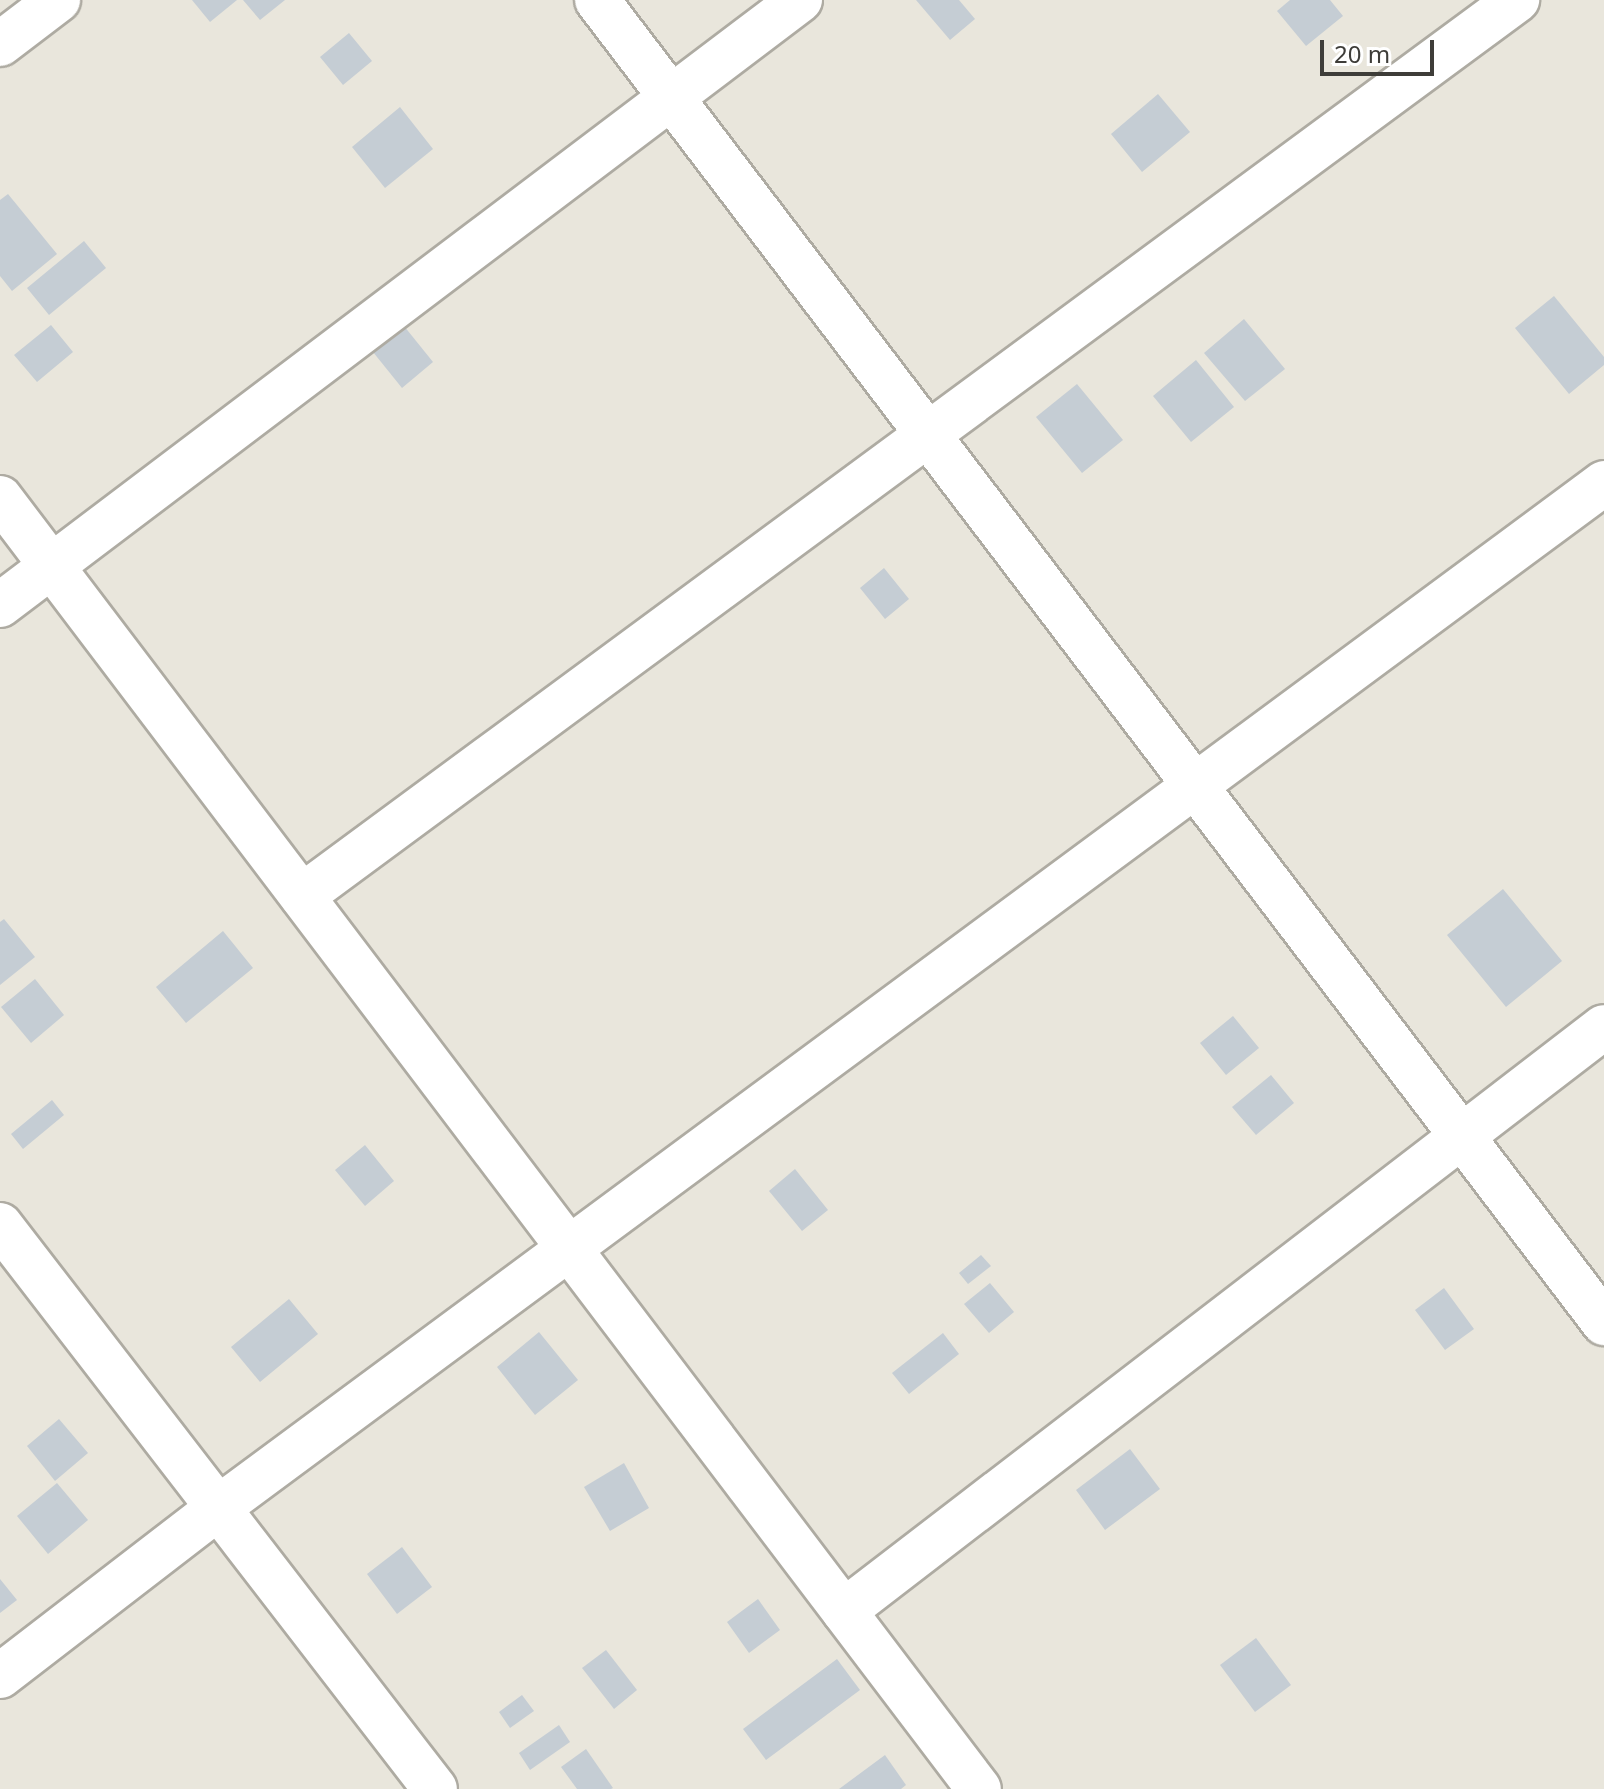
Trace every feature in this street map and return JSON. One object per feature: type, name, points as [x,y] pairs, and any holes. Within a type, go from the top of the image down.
[{"type":"street","points":[[0,44],[58,0]]},
{"type":"street","points":[[597,0],[1604,1323]]},
{"type":"street","points":[[0,605],[800,0]]},
{"type":"street","points":[[302,896],[1517,0]]},
{"type":"street","points":[[0,1676],[218,1508],[1604,483]]},
{"type":"street","points":[[0,498],[979,1789]]},
{"type":"street","points":[[844,1611],[1604,1027]]},
{"type":"street","points":[[0,1225],[435,1789]]},
{"type":"building","points":[[192,0],[237,0],[210,22]]},
{"type":"building","points":[[243,0],[285,0],[260,20]]},
{"type":"building","points":[[916,0],[959,0],[975,19],[950,40]]},
{"type":"building","points":[[1290,0],[1330,0],[1343,16],[1306,46],[1277,11]]},
{"type":"building","points":[[349,33],[372,61],[343,85],[320,57]]},
{"type":"building","points":[[1158,94],[1190,132],[1142,172],[1111,134]]},
{"type":"building","points":[[400,107],[433,149],[385,188],[352,147]]},
{"type":"building","points":[[8,194],[57,254],[12,291],[0,276],[0,200]]},
{"type":"building","points":[[84,241],[106,268],[49,315],[27,288]]},
{"type":"building","points":[[1554,296],[1604,357],[1604,365],[1569,394],[1515,328]]},
{"type":"building","points":[[1244,319],[1285,369],[1245,401],[1204,353]]},
{"type":"building","points":[[51,325],[73,352],[37,382],[14,355]]},
{"type":"building","points":[[404,326],[433,362],[402,388],[373,352]]},
{"type":"building","points":[[1196,360],[1234,407],[1191,442],[1153,396]]},
{"type":"building","points":[[1077,384],[1123,440],[1082,473],[1036,417]]},
{"type":"building","points":[[884,568],[909,599],[885,619],[860,588]]},
{"type":"building","points":[[1503,889],[1562,961],[1506,1007],[1447,935]]},
{"type":"building","points":[[4,919],[35,957],[0,985],[0,922]]},
{"type":"building","points":[[223,931],[253,968],[186,1023],[156,987]]},
{"type":"building","points":[[35,979],[64,1015],[31,1043],[1,1007]]},
{"type":"building","points":[[1233,1016],[1259,1048],[1226,1075],[1200,1043]]},
{"type":"building","points":[[1271,1075],[1294,1103],[1256,1135],[1232,1107]]},
{"type":"building","points":[[52,1100],[64,1115],[23,1149],[11,1134]]},
{"type":"building","points":[[365,1145],[394,1181],[365,1206],[335,1170]]},
{"type":"building","points":[[795,1169],[828,1210],[802,1231],[769,1191]]},
{"type":"building","points":[[981,1255],[991,1266],[968,1284],[959,1273]]},
{"type":"building","points":[[990,1283],[1014,1312],[989,1333],[964,1304]]},
{"type":"building","points":[[1444,1288],[1474,1329],[1445,1350],[1415,1310]]},
{"type":"building","points":[[289,1299],[318,1334],[260,1382],[231,1347]]},
{"type":"building","points":[[539,1332],[578,1380],[535,1415],[497,1367]]},
{"type":"building","points":[[943,1333],[959,1354],[909,1394],[892,1373]]},
{"type":"building","points":[[59,1419],[88,1453],[55,1481],[27,1446]]},
{"type":"building","points":[[1130,1449],[1160,1489],[1105,1530],[1076,1490]]},
{"type":"building","points":[[624,1463],[649,1508],[610,1531],[584,1487]]},
{"type":"building","points":[[57,1483],[88,1520],[48,1554],[17,1516]]},
{"type":"building","points":[[402,1547],[432,1587],[397,1614],[367,1574]]},
{"type":"building","points":[[0,1579],[17,1600],[0,1613]]},
{"type":"building","points":[[758,1599],[780,1630],[749,1653],[727,1622]]},
{"type":"building","points":[[1256,1638],[1291,1685],[1255,1712],[1220,1665]]},
{"type":"building","points":[[606,1650],[637,1690],[614,1709],[582,1668]]},
{"type":"building","points":[[837,1659],[860,1690],[766,1760],[743,1729]]},
{"type":"building","points":[[522,1695],[534,1711],[510,1728],[499,1712]]},
{"type":"building","points":[[559,1725],[570,1742],[530,1770],[519,1753]]},
{"type":"building","points":[[586,1749],[613,1788],[577,1789],[561,1767]]},
{"type":"building","points":[[885,1755],[906,1785],[901,1789],[839,1789]]}]
